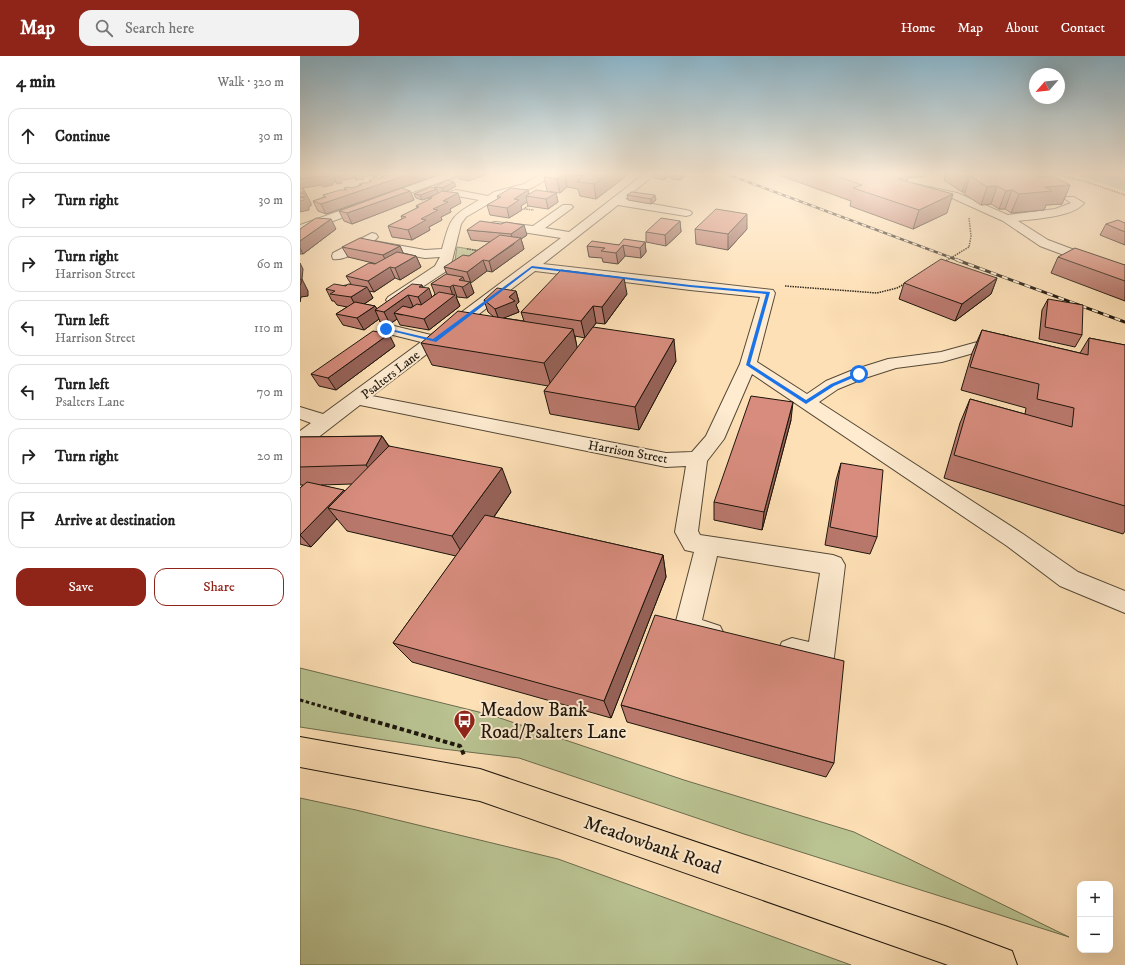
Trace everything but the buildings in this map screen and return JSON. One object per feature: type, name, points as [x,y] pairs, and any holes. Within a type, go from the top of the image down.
[{"type":"main road","name":"Meadowbank Road","points":[[300,752],[480,785],[945,945],[998,965]]},
{"type":"street","points":[[300,229],[335,216]]},
{"type":"street","points":[[383,306],[416,286],[440,268],[445,261],[447,253],[461,226],[462,216]]},
{"type":"street","points":[[535,230],[553,216]]},
{"type":"street","name":"Psalters Lane","points":[[300,441],[358,399],[596,216]]},
{"type":"street","points":[[1001,216],[1044,243],[1125,274]]},
{"type":"street","points":[[1007,219],[1024,216]]},
{"type":"street","points":[[481,226],[512,227],[571,236]]},
{"type":"street","points":[[338,256],[364,243],[376,232]]},
{"type":"street","points":[[364,243],[425,254],[447,253]]},
{"type":"street","points":[[532,267],[690,286],[768,293],[748,364],[714,439],[697,459],[686,532],[693,543],[833,565],[820,657],[773,647]]},
{"type":"street","points":[[386,329],[434,341]]},
{"type":"street","points":[[806,403],[832,385],[894,363],[942,357],[1005,340]]},
{"type":"street","points":[[748,364],[1015,540],[1069,579],[1125,602]]},
{"type":"street","name":"Harrison Street","points":[[358,399],[666,460],[697,459]]},
{"type":"street","points":[[300,413],[327,422]]},
{"type":"street","points":[[708,545],[687,629],[734,639]]},
{"type":"path","points":[[512,227],[526,216]]},
{"type":"path","points":[[942,262],[970,247]]},
{"type":"path","points":[[768,293],[780,286],[877,293],[897,288],[910,280]]},
{"type":"path","points":[[300,700],[460,746],[480,785]]},
{"type":"shaded area","points":[[457,247],[489,252],[454,267]]},
{"type":"shaded area","points":[[300,668],[491,715],[684,780],[854,832],[1069,937],[744,834],[519,758],[443,749],[300,727]]},
{"type":"shaded area","points":[[300,798],[356,810],[558,859],[851,965],[300,965]]},
{"type":"railway","points":[[841,216],[960,261]]},
{"type":"railway","points":[[957,260],[1125,322]]},
{"type":"place","name":"Meadow Bank Road/Psalters Lane","points":[[465,740]]},
{"type":"route","points":[[386,329],[434,341],[532,267],[690,286],[768,293],[748,364],[806,403],[832,385],[859,374]]}]
